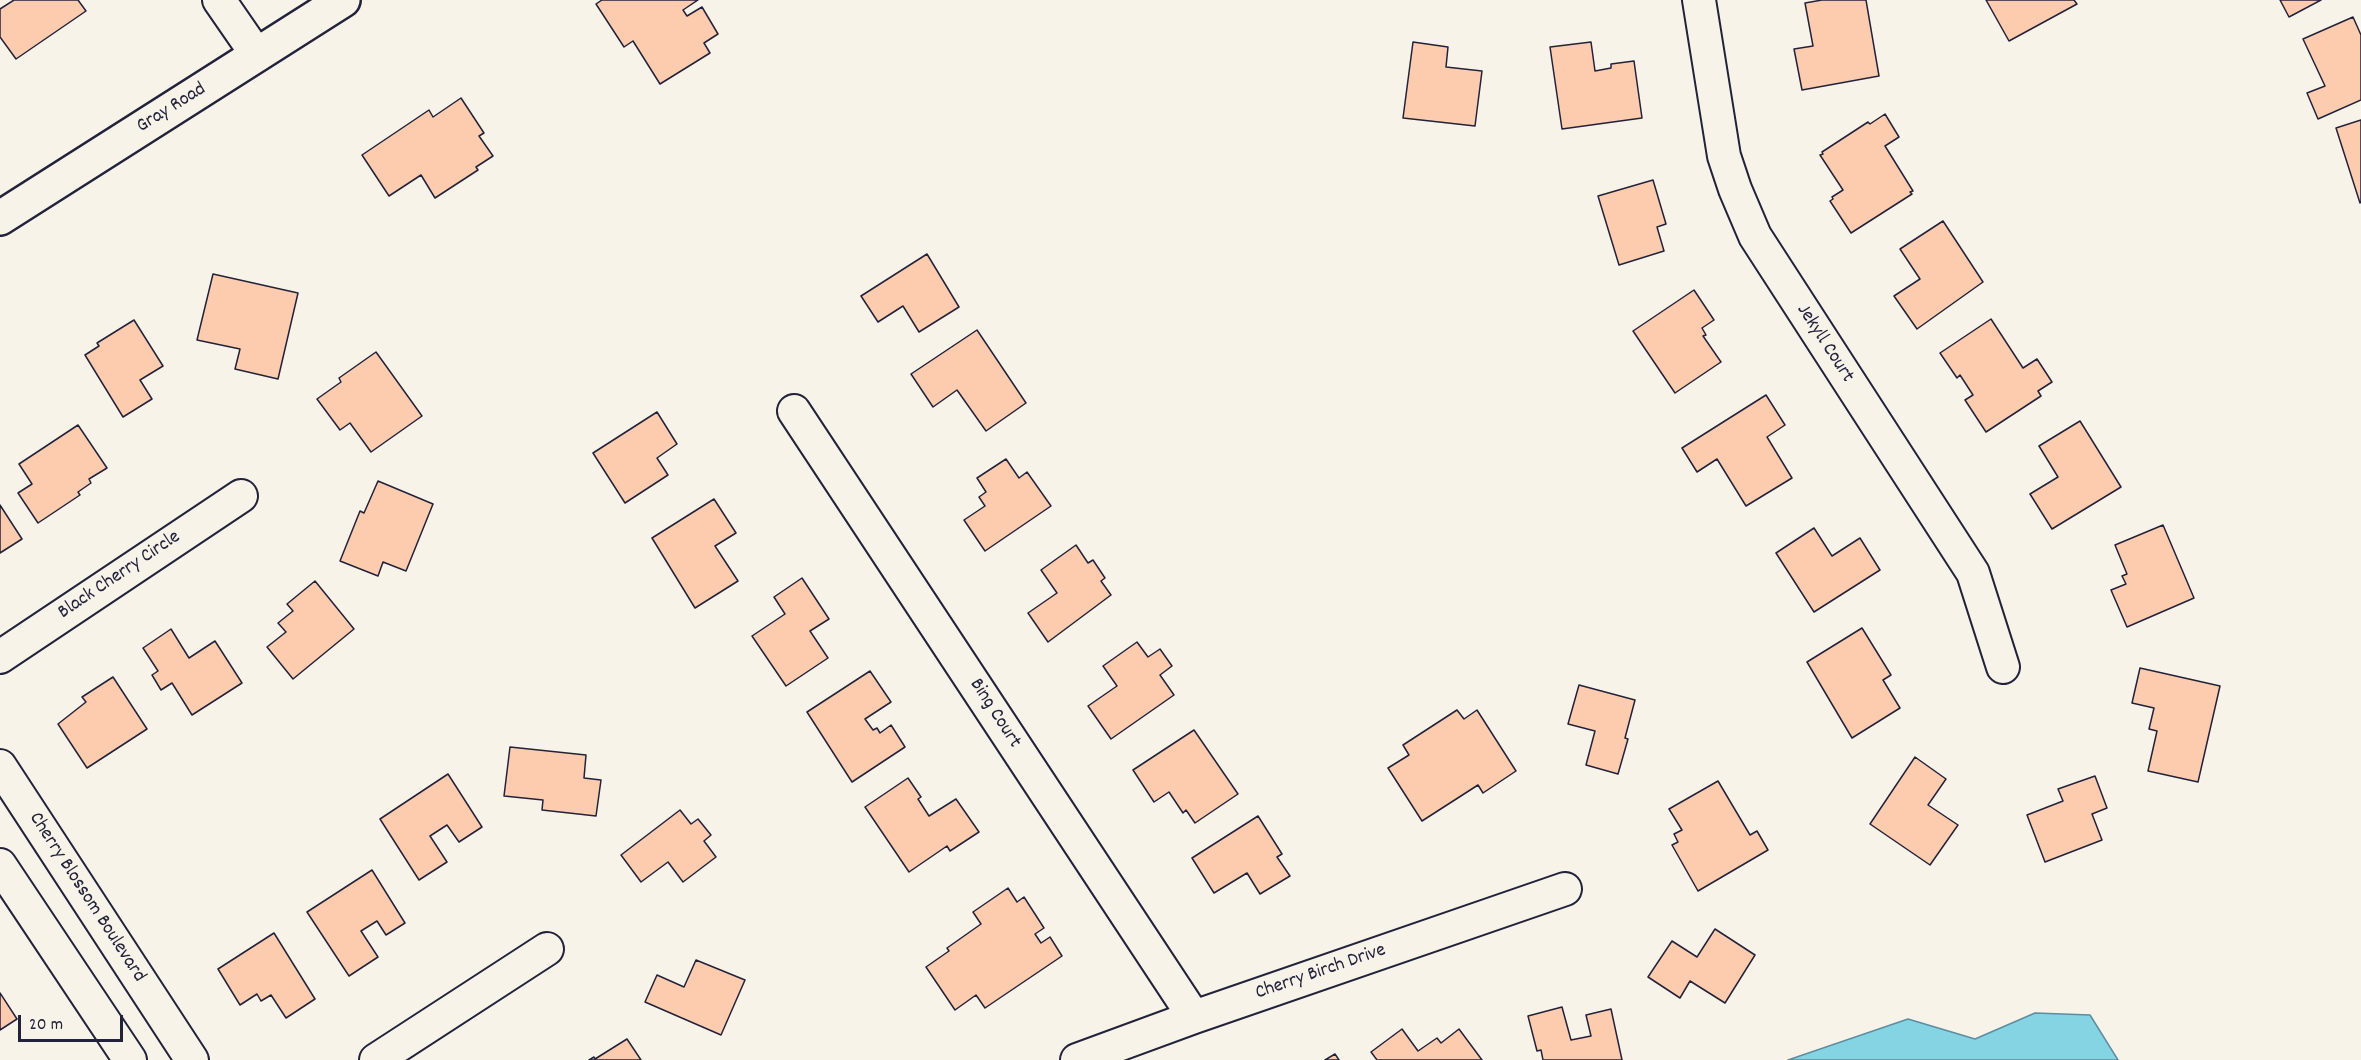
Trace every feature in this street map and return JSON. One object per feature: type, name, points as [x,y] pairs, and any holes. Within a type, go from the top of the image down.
[{"type":"street","points":[[219,0],[257,55]]},
{"type":"street","name":"Gray Road","points":[[0,218],[343,0]]},
{"type":"street","name":"Jekyll Court","points":[[1699,0],[1724,156],[1755,236],[1973,573],[2003,667]]},
{"type":"street","name":"Bing Court","points":[[794,411],[1194,1017]]},
{"type":"street","name":"Black Cherry Circle","points":[[0,657],[241,496]]},
{"type":"street","name":"Cherry Blossom Boulevard","points":[[0,766],[192,1060]]},
{"type":"street","points":[[0,865],[130,1060]]},
{"type":"street","name":"Cherry Birch Drive","points":[[1077,1060],[1194,1017],[1565,889]]},
{"type":"street","points":[[376,1060],[547,949]]},
{"type":"water","points":[[2035,1013],[2090,1015],[2118,1060],[1788,1060],[1908,1019],[1975,1039]]},
{"type":"building","points":[[14,0],[78,0],[86,11],[16,59],[0,37],[0,9]]},
{"type":"building","points":[[602,0],[698,0],[683,10],[687,16],[702,7],[718,34],[704,43],[710,53],[660,84],[633,41],[624,47],[596,4]]},
{"type":"building","points":[[1822,0],[1866,0],[1879,76],[1802,90],[1794,49],[1813,46],[1805,3]]},
{"type":"building","points":[[1986,0],[2074,0],[2077,4],[2009,41]]},
{"type":"building","points":[[2280,0],[2321,0],[2289,17]]},
{"type":"building","points":[[2353,17],[2361,35],[2361,100],[2318,119],[2307,93],[2325,86],[2303,39]]},
{"type":"building","points":[[1413,42],[1448,47],[1446,67],[1482,71],[1475,126],[1403,118]]},
{"type":"building","points":[[1591,42],[1595,71],[1611,68],[1611,64],[1634,61],[1642,118],[1562,129],[1550,47]]},
{"type":"building","points":[[461,98],[484,133],[479,136],[493,156],[476,167],[478,170],[435,198],[421,175],[389,196],[362,155],[429,110],[433,117]]},
{"type":"building","points":[[1885,114],[1899,137],[1885,146],[1913,191],[1910,192],[1912,194],[1851,233],[1830,201],[1843,190],[1820,155],[1868,122],[1870,124]]},
{"type":"building","points":[[2361,120],[2361,202],[2360,203],[2336,128]]},
{"type":"building","points":[[1653,180],[1666,224],[1657,227],[1664,251],[1619,265],[1598,196]]},
{"type":"building","points":[[1943,221],[1983,282],[1917,329],[1894,296],[1920,279],[1900,249]]},
{"type":"building","points":[[927,254],[959,307],[919,332],[903,306],[878,322],[861,296]]},
{"type":"building","points":[[213,274],[298,293],[278,379],[235,369],[240,349],[197,340]]},
{"type":"building","points":[[1694,290],[1714,320],[1702,328],[1706,335],[1703,336],[1721,362],[1675,393],[1633,331]]},
{"type":"building","points":[[1991,319],[2023,368],[2037,359],[2052,382],[2038,391],[2041,396],[1986,432],[1965,400],[1973,395],[1960,375],[1957,378],[1940,353]]},
{"type":"building","points":[[134,320],[163,366],[140,380],[152,399],[123,417],[85,355],[99,346],[97,343]]},
{"type":"building","points":[[977,330],[1026,403],[986,431],[957,390],[933,407],[911,374]]},
{"type":"building","points":[[376,352],[422,416],[371,452],[350,423],[340,430],[317,399],[341,382],[339,378]]},
{"type":"building","points":[[1766,395],[1785,425],[1767,437],[1792,478],[1746,506],[1717,459],[1697,472],[1682,448]]},
{"type":"building","points":[[657,412],[677,444],[657,458],[668,475],[625,503],[593,453]]},
{"type":"building","points":[[2080,421],[2121,487],[2052,529],[2030,494],[2058,477],[2039,446]]},
{"type":"building","points":[[78,425],[107,468],[89,479],[91,483],[78,492],[80,495],[38,523],[18,493],[32,484],[19,464]]},
{"type":"building","points":[[1006,459],[1019,478],[1027,472],[1051,506],[985,551],[964,520],[985,506],[979,497],[986,492],[977,478]]},
{"type":"building","points":[[378,481],[433,504],[406,571],[383,562],[378,576],[340,561],[360,511],[364,513]]},
{"type":"building","points":[[714,499],[736,533],[715,546],[738,581],[695,608],[652,538]]},
{"type":"building","points":[[0,505],[22,539],[0,553]]},
{"type":"building","points":[[2163,525],[2194,598],[2127,627],[2111,590],[2126,584],[2122,576],[2127,574],[2115,545]]},
{"type":"building","points":[[1814,528],[1832,556],[1860,538],[1880,570],[1814,612],[1776,553]]},
{"type":"building","points":[[1076,545],[1088,563],[1093,560],[1105,578],[1101,581],[1111,595],[1048,642],[1028,613],[1057,593],[1041,570]]},
{"type":"building","points":[[802,578],[829,619],[810,631],[828,658],[786,686],[752,636],[785,614],[774,597]]},
{"type":"building","points":[[315,581],[354,629],[293,679],[267,647],[286,632],[278,623],[293,611],[287,604]]},
{"type":"building","points":[[1862,628],[1891,675],[1883,680],[1900,708],[1852,738],[1807,662]]},
{"type":"building","points":[[171,629],[189,658],[215,641],[242,683],[192,715],[172,683],[161,690],[152,675],[158,671],[143,648]]},
{"type":"building","points":[[1137,642],[1148,657],[1160,649],[1172,666],[1160,675],[1174,695],[1111,739],[1088,706],[1117,686],[1103,666]]},
{"type":"building","points":[[2140,668],[2220,686],[2198,782],[2148,771],[2157,731],[2149,729],[2154,708],[2132,703]]},
{"type":"building","points":[[870,671],[891,702],[865,719],[873,730],[877,728],[880,733],[891,725],[905,747],[852,782],[807,712]]},
{"type":"building","points":[[113,677],[147,729],[87,768],[58,724],[86,702],[82,697]]},
{"type":"building","points":[[1579,685],[1635,700],[1625,738],[1628,739],[1618,774],[1586,765],[1595,731],[1568,724]]},
{"type":"building","points":[[1457,710],[1464,719],[1477,710],[1516,771],[1483,793],[1478,785],[1422,821],[1388,768],[1409,755],[1403,745]]},
{"type":"building","points":[[1194,730],[1238,794],[1195,823],[1186,810],[1183,813],[1169,792],[1154,802],[1133,770]]},
{"type":"building","points":[[510,747],[586,755],[584,778],[601,780],[596,816],[542,810],[543,800],[504,796]]},
{"type":"building","points":[[1915,757],[1946,779],[1928,805],[1958,825],[1930,865],[1870,824]]},
{"type":"building","points":[[448,774],[482,827],[459,842],[447,825],[430,836],[447,862],[419,880],[380,819]]},
{"type":"building","points":[[2095,776],[2107,808],[2092,814],[2102,840],[2045,862],[2027,815],[2063,801],[2058,789]]},
{"type":"building","points":[[908,778],[921,797],[918,799],[929,816],[956,799],[979,832],[950,851],[947,846],[909,872],[865,807]]},
{"type":"building","points":[[1718,781],[1750,835],[1757,831],[1768,850],[1698,891],[1672,845],[1678,842],[1674,834],[1682,830],[1669,809]]},
{"type":"building","points":[[680,810],[691,824],[698,819],[711,835],[704,841],[716,857],[683,882],[668,862],[641,882],[621,855]]},
{"type":"building","points":[[1258,816],[1282,854],[1277,857],[1290,876],[1260,894],[1247,873],[1214,893],[1192,858]]},
{"type":"building","points":[[372,870],[405,923],[386,935],[377,921],[361,931],[378,957],[349,976],[307,912]]},
{"type":"building","points":[[1008,888],[1017,902],[1024,897],[1044,928],[1035,934],[1041,943],[1050,937],[1062,956],[985,1008],[976,995],[955,1010],[926,967],[949,951],[947,948],[981,924],[973,912]]},
{"type":"building","points":[[1715,929],[1755,955],[1725,1003],[1690,981],[1680,998],[1648,977],[1672,941],[1697,957]]},
{"type":"building","points":[[274,933],[315,999],[286,1018],[271,995],[261,1001],[257,994],[240,1005],[218,969]]},
{"type":"building","points":[[696,960],[745,980],[721,1035],[645,1002],[657,975],[684,987]]},
{"type":"building","points":[[0,993],[17,1019],[0,1030]]},
{"type":"building","points":[[1562,1007],[1571,1040],[1591,1036],[1586,1015],[1611,1009],[1622,1060],[1543,1060],[1541,1050],[1537,1051],[1528,1016]]},
{"type":"building","points":[[1402,1029],[1418,1051],[1437,1038],[1441,1043],[1459,1029],[1482,1060],[1377,1060],[1371,1052]]},
{"type":"building","points":[[627,1039],[641,1060],[589,1060],[594,1057],[595,1059]]},
{"type":"building","points":[[1335,1054],[1339,1060],[1325,1060]]}]
